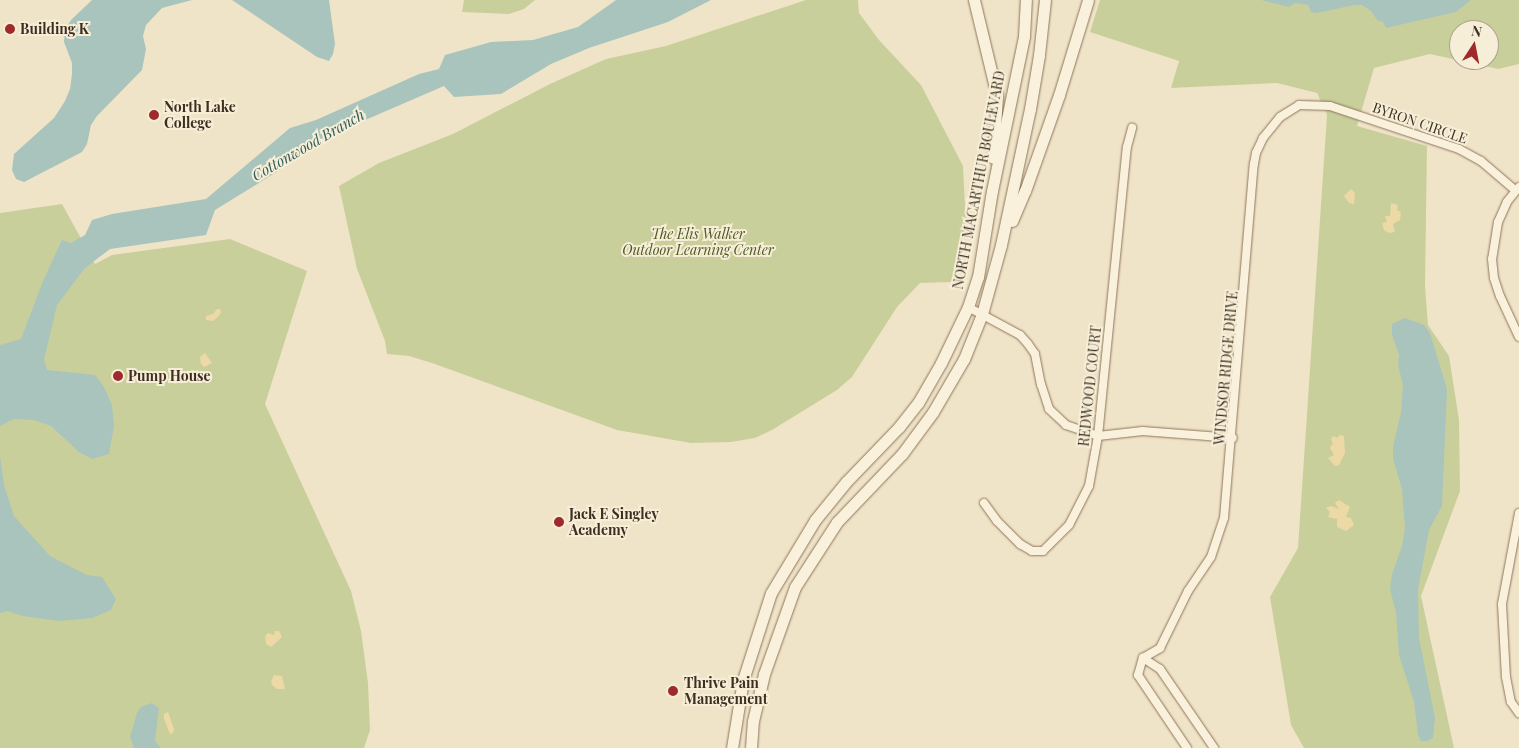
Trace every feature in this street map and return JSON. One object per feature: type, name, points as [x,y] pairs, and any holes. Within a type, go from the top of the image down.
[{"type":"main road","points":[[974,0],[997,96],[992,191]]},
{"type":"main road","name":"NORTH MACARTHUR BOULEVARD","points":[[732,748],[745,673],[771,593],[815,520],[846,482],[900,427],[918,402],[941,363],[968,306],[978,277],[992,191],[1024,36],[1026,0]]},
{"type":"main road","points":[[751,748],[754,721],[763,678],[791,596],[815,553],[837,522],[902,454],[920,432],[964,359],[982,314],[1001,245],[1030,109],[1040,55],[1045,0]]},
{"type":"main road","points":[[1001,245],[1026,191],[1073,54],[1088,0]]},
{"type":"main road","points":[[745,673],[763,678]]},
{"type":"street","name":"WINDSOR RIDGE DRIVE","points":[[1144,658],[1160,648],[1188,591],[1211,557],[1224,518],[1233,438],[1256,153],[1263,138],[1280,117],[1299,105],[1330,106]]},
{"type":"street","name":"BYRON CIRCLE","points":[[1330,106],[1459,149],[1481,161],[1517,188]]},
{"type":"street","name":"REDWOOD COURT","points":[[984,503],[997,521],[1020,544],[1032,551],[1043,551],[1069,525],[1090,486],[1098,436],[1127,146],[1132,128]]},
{"type":"street","points":[[1517,188],[1498,222],[1492,259],[1494,278],[1500,296],[1519,337]]},
{"type":"street","points":[[968,306],[1020,336],[1028,344],[1035,354],[1041,384],[1049,409],[1057,418],[1076,430],[1098,436],[1143,431],[1233,438]]},
{"type":"street","points":[[1519,513],[1502,604],[1506,677],[1512,702],[1519,713]]},
{"type":"street","points":[[1187,748],[1138,676],[1144,658],[1160,669],[1214,748]]},
{"type":"green space","points":[[464,0],[535,0],[524,9],[509,14],[462,12]]},
{"type":"green space","name":"The Elis Walker Outdoor Learning Center","points":[[806,0],[858,0],[859,13],[879,40],[921,85],[963,166],[966,225],[957,270],[951,282],[920,283],[897,307],[852,377],[837,390],[772,430],[755,438],[731,442],[691,443],[617,430],[432,363],[409,356],[387,354],[385,341],[357,269],[339,186],[379,163],[453,134],[550,84],[606,59],[666,46]]},
{"type":"green space","points":[[1100,0],[1519,0],[1519,64],[1499,69],[1499,20],[1449,20],[1449,58],[1430,54],[1374,68],[1357,126],[1427,146],[1425,286],[1428,325],[1449,356],[1459,420],[1460,491],[1421,596],[1454,748],[1304,748],[1291,725],[1270,597],[1298,548],[1327,115],[1317,93],[1277,83],[1171,88],[1179,61],[1090,32]]},
{"type":"green space","points":[[62,204],[95,264],[112,255],[230,239],[307,271],[265,404],[351,591],[361,631],[368,683],[370,730],[364,748],[0,748],[0,213]]},
{"type":"sand","points":[[1351,189],[1355,193],[1354,204],[1349,203],[1344,196]]},
{"type":"sand","points":[[1391,203],[1398,205],[1397,210],[1401,212],[1400,220],[1393,224],[1395,232],[1389,233],[1384,230],[1382,223],[1387,222],[1385,216],[1390,216]]},
{"type":"sand","points":[[217,309],[220,309],[221,312],[218,317],[213,321],[206,320],[206,316],[213,314]]},
{"type":"sand","points":[[205,353],[212,363],[204,367],[201,364],[200,357]]},
{"type":"sand","points":[[1340,435],[1344,436],[1345,453],[1339,465],[1335,466],[1328,458],[1334,455],[1330,448],[1333,443],[1331,440],[1333,436],[1337,438]]},
{"type":"sand","points":[[1339,500],[1350,507],[1346,517],[1351,518],[1354,525],[1346,531],[1337,527],[1337,519],[1328,517],[1330,512],[1326,508],[1331,506],[1339,509],[1335,503]]},
{"type":"sand","points":[[275,631],[279,631],[282,637],[271,647],[266,644],[265,636],[268,633],[274,635]]},
{"type":"sand","points":[[274,675],[282,676],[285,689],[277,689],[273,686],[271,682]]},
{"type":"sand","points":[[168,712],[174,729],[173,733],[170,734],[164,719],[164,714]]},
{"type":"water","points":[[92,0],[192,0],[162,8],[146,25],[143,36],[146,49],[142,70],[97,116],[91,125],[87,144],[82,152],[24,182],[16,179],[12,170],[14,154],[54,118],[65,101],[70,89],[72,63],[64,42],[65,30],[71,20]]},
{"type":"water","points":[[232,0],[329,0],[335,44],[329,61],[317,57]]},
{"type":"water","name":"Cottonwood Branch","points":[[616,0],[711,0],[668,22],[589,48],[551,64],[501,94],[454,97],[444,86],[319,140],[275,173],[215,210],[206,235],[110,249],[85,268],[57,305],[44,360],[47,370],[95,375],[104,387],[112,405],[114,426],[109,454],[92,459],[79,452],[51,426],[34,420],[14,419],[0,426],[0,345],[21,339],[43,281],[62,240],[71,243],[85,235],[92,220],[112,214],[206,199],[290,128],[316,120],[419,74],[439,69],[445,55],[491,42],[533,40],[578,27]]},
{"type":"water","points":[[1261,0],[1471,0],[1456,12],[1386,28],[1383,22],[1377,20],[1371,11],[1362,5],[1317,13],[1311,12],[1308,5],[1295,3],[1289,7]]},
{"type":"water","points":[[1405,318],[1424,325],[1430,333],[1447,389],[1442,506],[1429,530],[1418,590],[1419,638],[1435,718],[1433,738],[1427,741],[1421,741],[1418,735],[1414,702],[1399,655],[1396,613],[1390,589],[1392,574],[1402,546],[1405,528],[1402,489],[1393,459],[1393,447],[1401,412],[1403,385],[1398,365],[1399,355],[1392,335],[1392,324]]},
{"type":"water","points":[[0,456],[4,485],[14,516],[50,556],[87,575],[102,577],[116,599],[111,610],[92,618],[59,621],[23,616],[7,611],[0,613]]},
{"type":"water","points":[[152,703],[159,708],[155,741],[161,748],[134,748],[130,737],[137,713],[141,707]]},
{"type":"place","name":"Building K","points":[[10,29]]},
{"type":"place","name":"North Lake College","points":[[154,115]]},
{"type":"place","name":"Pump House","points":[[118,376]]},
{"type":"place","name":"Jack E Singley Academy","points":[[559,522]]},
{"type":"place","name":"Thrive Pain Management","points":[[673,691]]}]
